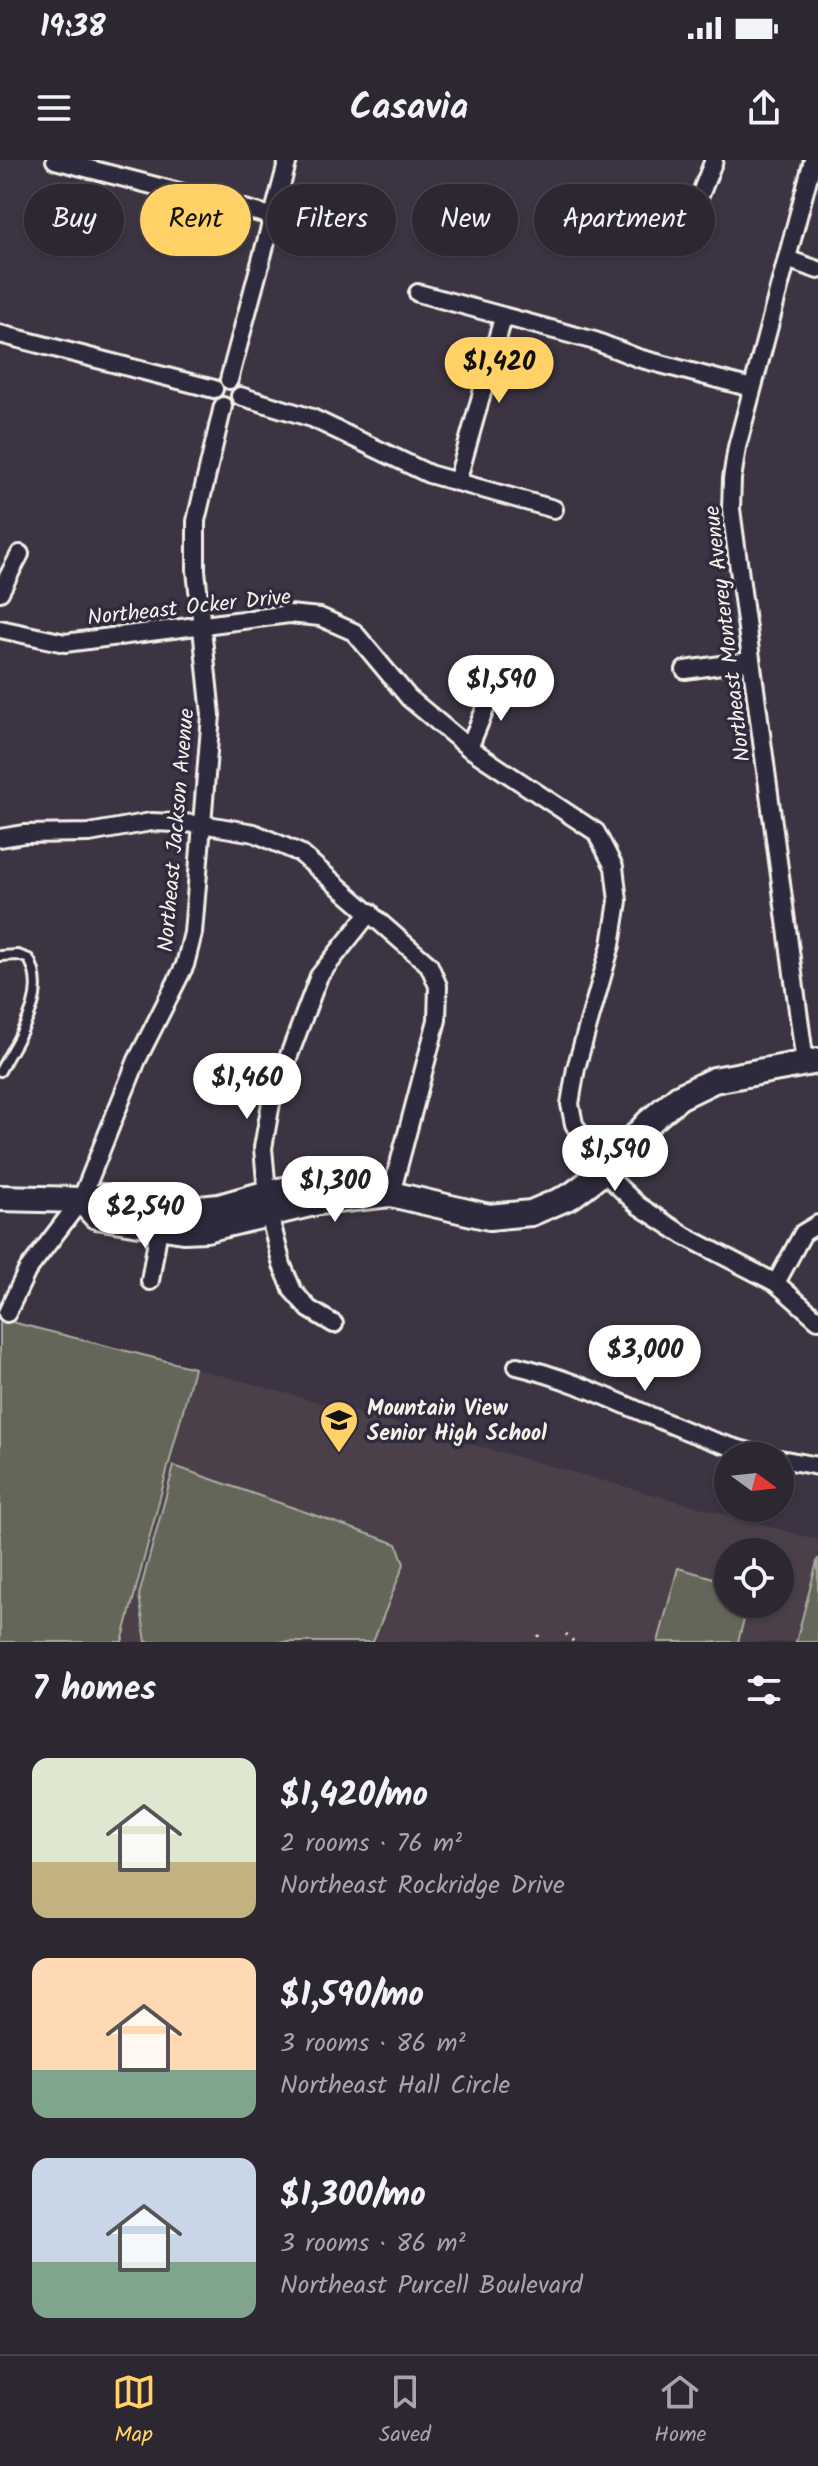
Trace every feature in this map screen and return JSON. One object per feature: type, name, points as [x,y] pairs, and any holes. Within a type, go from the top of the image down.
[{"type":"street","points":[[55,160],[110,166],[267,214]]},
{"type":"street","points":[[281,184],[288,160]]},
{"type":"street","points":[[705,184],[714,160]]},
{"type":"street","name":"Northeast Monterey Avenue","points":[[812,1062],[750,661],[731,509],[737,447],[813,160]]},
{"type":"street","points":[[229,380],[267,235]]},
{"type":"street","points":[[787,259],[818,270]]},
{"type":"street","points":[[418,293],[752,388]]},
{"type":"street","points":[[457,482],[503,318]]},
{"type":"street","points":[[0,334],[214,389]]},
{"type":"street","points":[[229,380],[237,384],[240,396],[235,403],[223,406],[216,402],[214,389],[218,383],[229,380]]},
{"type":"street","points":[[240,396],[312,418],[429,474],[554,509]]},
{"type":"street","name":"Northeast Jackson Avenue","points":[[7,1313],[27,1271],[81,1200],[137,1060],[185,965],[193,933],[211,715],[196,570],[196,521],[223,406]]},
{"type":"street","points":[[0,592],[20,554]]},
{"type":"street","name":"Northeast Ocker Drive","points":[[0,629],[65,643],[289,614],[320,617],[354,632],[409,698],[469,748],[596,832],[614,867],[618,901],[611,945],[576,1068],[570,1104],[578,1132],[603,1172],[639,1206],[685,1236],[776,1283],[818,1320]]},
{"type":"street","points":[[685,670],[750,661]]},
{"type":"street","points":[[469,748],[486,707],[491,685]]},
{"type":"street","points":[[0,838],[24,834],[89,833],[151,822],[202,824],[254,833],[300,853],[429,965],[438,986],[437,1020],[391,1194]]},
{"type":"street","points":[[334,1324],[309,1309],[293,1291],[282,1265],[269,1203],[263,1148],[271,1103],[319,976],[370,912]]},
{"type":"street","points":[[81,1200],[96,1216],[159,1228],[206,1229],[326,1182],[351,1181],[373,1183],[391,1194],[489,1217],[531,1213],[571,1196],[603,1172],[648,1123],[679,1097],[714,1080],[812,1062]]},
{"type":"street","points":[[0,1198],[81,1200],[102,1197],[162,1209],[190,1210],[269,1203]]},
{"type":"street","points":[[776,1283],[803,1233],[818,1224]]},
{"type":"street","points":[[150,1281],[159,1228]]},
{"type":"street","points":[[517,1366],[583,1386],[622,1405],[720,1442]]},
{"type":"street","points":[[794,1462],[818,1466]]},
{"type":"lane","points":[[0,956],[18,955],[29,959],[37,982],[35,1004],[0,1071]]},
{"type":"path","points":[[566,1634],[574,1642]]},
{"type":"path","points":[[538,1635],[542,1642]]},
{"type":"shaded area","name":"Mountain View Senior High School","points":[[194,1368],[714,1511],[714,1522],[753,1522],[818,1540],[818,1642],[122,1642]]},
{"type":"green space","points":[[0,1319],[194,1368],[122,1642],[0,1642]]},
{"type":"green space","points":[[174,1466],[397,1544],[404,1564],[373,1642],[146,1642],[139,1595]]},
{"type":"green space","points":[[818,1558],[818,1642],[796,1642]]},
{"type":"green space","points":[[678,1568],[714,1578],[714,1618],[744,1618],[738,1642],[658,1642]]},
{"type":"place","name":"Mountain View Senior High School","points":[[339,1454]]}]
